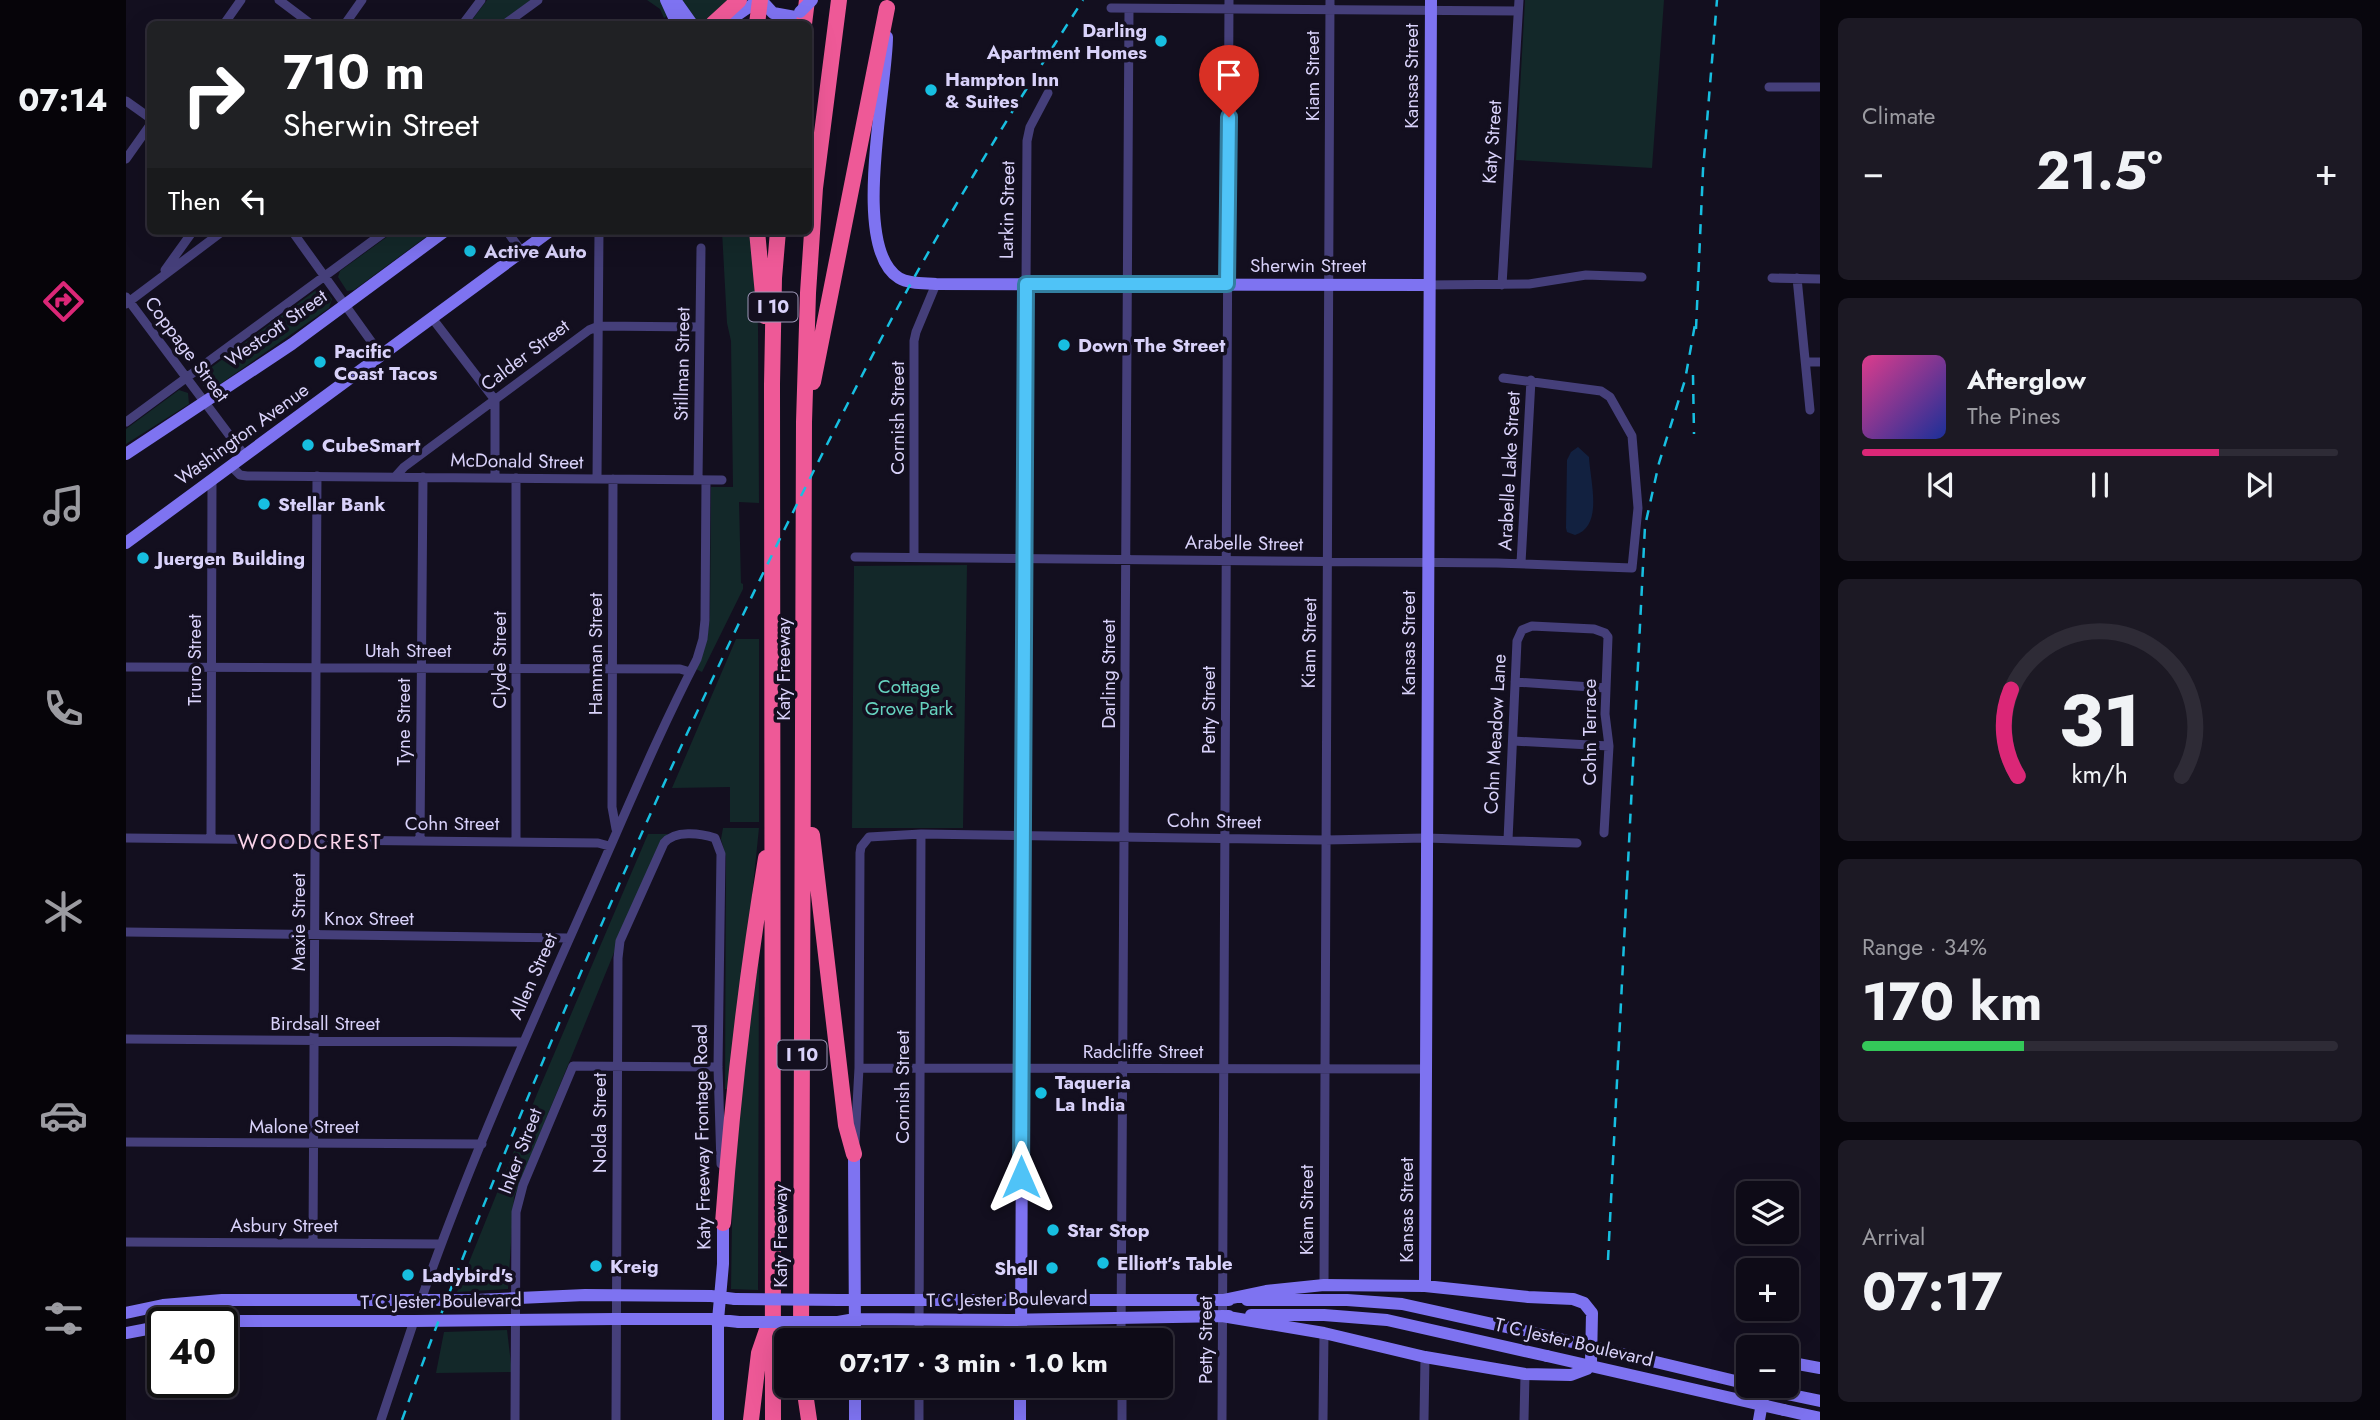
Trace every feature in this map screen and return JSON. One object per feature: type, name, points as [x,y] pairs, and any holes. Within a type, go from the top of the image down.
[{"type":"highway","points":[[716,21],[739,0]]},
{"type":"highway","points":[[757,21],[760,0]]},
{"type":"highway","points":[[793,21],[810,0]]},
{"type":"highway","name":"Katy Freeway","points":[[812,233],[815,188],[839,0]]},
{"type":"highway","points":[[804,422],[888,4]]},
{"type":"highway","points":[[757,235],[772,384]]},
{"type":"highway","name":"Katy Freeway","points":[[773,1420],[772,384],[778,235]]},
{"type":"highway","name":"Katy Freeway","points":[[800,1328],[804,422],[812,235]]},
{"type":"highway","points":[[804,770],[846,1125],[854,1154]]},
{"type":"highway","points":[[723,1223],[729,1139],[753,935],[773,810]]},
{"type":"highway","points":[[751,1420],[759,1353],[774,1308]]},
{"type":"highway","points":[[800,1420],[801,1398]]},
{"type":"highway","points":[[804,1398],[809,1420]]},
{"type":"main road","points":[[666,0],[673,21]]},
{"type":"main road","points":[[675,0],[690,21]]},
{"type":"main road","points":[[728,21],[760,0],[773,13],[793,21]]},
{"type":"main road","name":"Sherwin Street","points":[[888,4],[887,45],[873,192],[876,236],[887,265],[898,278],[936,284],[1429,285]]},
{"type":"main road","name":"Kansas Street","points":[[1425,1286],[1431,5]]},
{"type":"main road","name":"Westcott Street","points":[[126,454],[292,344],[439,235]]},
{"type":"main road","name":"Washington Avenue","points":[[126,543],[544,235]]},
{"type":"main road","name":"Larkin Street","points":[[1021,1328],[1026,284]]},
{"type":"main road","points":[[854,1154],[855,1328]]},
{"type":"main road","name":"Katy Freeway Frontage Road","points":[[718,1420],[718,1320],[723,1264],[723,1223]]},
{"type":"main road","points":[[1222,1316],[1324,1333],[1425,1357],[1525,1374],[1571,1376],[1590,1367],[1594,1318],[1587,1306],[1573,1299],[1425,1286],[1324,1286],[1266,1291],[1223,1300]]},
{"type":"main road","name":"T C Jester Boulevard","points":[[126,1313],[163,1305],[222,1300],[322,1298],[421,1300],[719,1296],[735,1299],[839,1300],[1347,1300],[1402,1304],[1736,1381]]},
{"type":"main road","points":[[322,1298],[322,1321]]},
{"type":"main road","points":[[222,1300],[222,1307]]},
{"type":"main road","points":[[1084,1300],[1088,1318]]},
{"type":"main road","name":"T C Jester Boulevard","points":[[238,1321],[615,1319],[838,1322],[855,1319],[1021,1320],[1324,1315],[1387,1320],[1820,1418]]},
{"type":"main road","points":[[126,1333],[147,1329]]},
{"type":"main road","points":[[1799,1364],[1820,1368]]},
{"type":"main road","points":[[1799,1397],[1820,1401]]},
{"type":"main road","points":[[855,1398],[855,1420]]},
{"type":"main road","points":[[1020,1398],[1020,1420]]},
{"type":"main road","points":[[1759,1420],[1763,1398]]},
{"type":"street","points":[[225,21],[241,0]]},
{"type":"street","points":[[279,0],[307,21]]},
{"type":"street","points":[[347,21],[362,0]]},
{"type":"street","points":[[465,21],[481,0]]},
{"type":"street","points":[[509,21],[538,0]]},
{"type":"street","name":"Katy Street","points":[[1502,285],[1519,0]]},
{"type":"street","name":"Petty Street","points":[[1222,1420],[1229,5]]},
{"type":"street","name":"Kiam Street","points":[[1324,1286],[1330,5]]},
{"type":"street","points":[[1111,8],[1431,5],[1518,11]]},
{"type":"street","name":"Darling Street","points":[[1121,1328],[1129,9]]},
{"type":"street","points":[[1769,87],[1820,88]]},
{"type":"street","name":"Larkin Street","points":[[1026,284],[1027,142],[1030,127],[1048,93]]},
{"type":"street","points":[[126,101],[147,116]]},
{"type":"street","points":[[126,159],[147,129]]},
{"type":"street","points":[[160,277],[190,235]]},
{"type":"street","points":[[127,301],[218,235]]},
{"type":"street","points":[[295,235],[381,355]]},
{"type":"street","name":"Westcott Street","points":[[126,422],[381,235]]},
{"type":"street","points":[[510,235],[522,251]]},
{"type":"street","points":[[597,479],[599,235]]},
{"type":"street","name":"Stillman Street","points":[[690,672],[703,639],[705,620],[701,248]]},
{"type":"street","name":"Sherwin Street","points":[[1429,285],[1529,284],[1586,275],[1642,277]]},
{"type":"street","points":[[1772,278],[1820,279]]},
{"type":"street","points":[[1797,278],[1810,410]]},
{"type":"street","name":"Cornish Street","points":[[914,557],[915,341],[916,332],[936,284]]},
{"type":"street","name":"Coppage Street","points":[[127,301],[245,456]]},
{"type":"street","points":[[432,317],[495,400],[495,478]]},
{"type":"street","name":"Calder Street","points":[[395,477],[404,467],[589,330],[599,326],[700,327]]},
{"type":"street","points":[[1806,362],[1820,362]]},
{"type":"street","points":[[1503,378],[1531,380]]},
{"type":"street","name":"Arabelle Street","points":[[855,557],[1521,563],[1632,568],[1638,508],[1629,428],[1606,393],[1531,380]]},
{"type":"street","name":"Arabelle Lake Street","points":[[1521,563],[1531,380]]},
{"type":"street","name":"McDonald Street","points":[[232,466],[240,475],[247,476],[722,480]]},
{"type":"street","name":"Maxie Street","points":[[313,1243],[317,476]]},
{"type":"street","name":"Tyne Street","points":[[420,840],[423,477]]},
{"type":"street","name":"Clyde Street","points":[[516,478],[516,841]]},
{"type":"street","name":"Hamman Street","points":[[613,479],[612,807],[616,829]]},
{"type":"street","name":"Truro Street","points":[[211,839],[212,480]]},
{"type":"street","name":"Cohn Terrace","points":[[1522,631],[1532,626],[1594,629],[1605,633],[1609,642],[1605,714],[1609,746],[1604,833]]},
{"type":"street","name":"Cohn Meadow Lane","points":[[1508,840],[1517,642],[1522,631]]},
{"type":"street","name":"Utah Street","points":[[126,667],[612,668],[680,669],[690,672]]},
{"type":"street","name":"Allen Street","points":[[421,1300],[523,1042],[616,829],[690,672]]},
{"type":"street","points":[[1515,682],[1606,688]]},
{"type":"street","points":[[1513,741],[1609,746]]},
{"type":"street","name":"Katy Freeway Frontage Road","points":[[668,838],[704,834],[715,838],[721,853],[719,1067],[723,1223]]},
{"type":"street","name":"Cornish Street","points":[[919,1328],[921,834]]},
{"type":"street","name":"Cohn Street","points":[[859,1068],[860,853],[866,839],[921,834],[1426,838],[1577,844]]},
{"type":"street","name":"Cohn Street","points":[[126,838],[516,841],[598,843],[609,846]]},
{"type":"street","name":"Nolda Street","points":[[616,1420],[617,977],[621,941],[668,838]]},
{"type":"street","name":"Knox Street","points":[[126,932],[569,938]]},
{"type":"street","name":"Birdsall Street","points":[[126,1039],[523,1042]]},
{"type":"street","name":"Inker Street","points":[[515,1420],[514,1224],[520,1194],[573,1066],[617,1067]]},
{"type":"street","points":[[617,1067],[719,1067]]},
{"type":"street","points":[[854,1154],[859,1068]]},
{"type":"street","name":"Radcliffe Street","points":[[859,1068],[1426,1069]]},
{"type":"street","name":"Malone Street","points":[[126,1142],[482,1144]]},
{"type":"street","name":"Asbury Street","points":[[126,1242],[441,1244]]},
{"type":"street","points":[[381,1420],[414,1321]]},
{"type":"street","points":[[1323,1420],[1324,1333]]},
{"type":"street","points":[[1424,1420],[1425,1357]]},
{"type":"street","points":[[1524,1420],[1525,1374]]},
{"type":"street","points":[[919,1398],[919,1420]]},
{"type":"street","points":[[1122,1398],[1122,1420]]},
{"type":"green space","points":[[487,0],[531,0],[503,21],[471,21]]},
{"type":"green space","points":[[647,0],[736,0],[713,21],[696,21],[684,6],[664,18],[660,9]]},
{"type":"green space","points":[[1525,0],[1664,0],[1652,168],[1516,160]]},
{"type":"green space","points":[[390,235],[429,235],[354,290],[347,291],[338,277],[340,271]]},
{"type":"green space","points":[[722,235],[752,235],[758,327],[759,503],[739,502],[743,589],[702,672],[696,669],[707,639],[710,617],[711,487],[733,487],[731,341],[727,323]]},
{"type":"green space","points":[[319,288],[325,290],[332,299],[329,308],[213,389],[203,386],[201,375]]},
{"type":"green space","points":[[179,390],[188,393],[189,404],[126,444],[126,429]]},
{"type":"green space","name":"Cottage Grove Park","points":[[967,565],[963,828],[852,828],[854,566]]},
{"type":"green space","points":[[736,639],[759,639],[759,822],[730,822],[730,787],[672,788]]},
{"type":"green space","points":[[723,828],[759,828],[732,1090],[725,1089],[726,857],[721,839]]},
{"type":"green space","points":[[648,834],[668,834],[662,841],[618,943],[514,1197],[508,1289],[457,1292],[537,1094]]},
{"type":"green space","points":[[759,955],[758,1290],[731,1289],[733,1158]]},
{"type":"green space","points":[[507,1330],[512,1372],[436,1373],[444,1332]]},
{"type":"water","points":[[1578,447],[1589,457],[1593,502],[1590,522],[1584,530],[1575,535],[1567,532],[1566,528],[1567,460],[1571,452]]},
{"type":"railway","points":[[402,1420],[470,1239],[543,1060],[644,829],[747,606],[841,416],[910,285],[994,141],[1083,0]]},
{"type":"railway","points":[[1696,329],[1703,170],[1717,0]]},
{"type":"railway","points":[[1608,1260],[1645,526],[1659,463],[1685,380],[1696,319]]},
{"type":"railway","points":[[1693,375],[1694,434]]},
{"type":"place","name":"Darling Apartment Homes","points":[[1161,41]]},
{"type":"place","name":"Hampton Inn & Suites","points":[[931,90]]},
{"type":"place","name":"Active Auto","points":[[470,251]]},
{"type":"place","name":"Down The Street","points":[[1064,345]]},
{"type":"place","name":"Pacific Coast Tacos","points":[[320,362]]},
{"type":"place","name":"CubeSmart","points":[[308,445]]},
{"type":"place","name":"Stellar Bank","points":[[264,504]]},
{"type":"place","name":"Juergen Building","points":[[143,558]]},
{"type":"place","name":"Taqueria La India","points":[[1041,1093]]},
{"type":"place","name":"Star Stop","points":[[1053,1230]]},
{"type":"place","name":"Elliott’s Table","points":[[1103,1263]]},
{"type":"place","name":"Kreig","points":[[596,1266]]},
{"type":"place","name":"Shell","points":[[1052,1268]]},
{"type":"place","name":"Ladybird's","points":[[408,1275]]},
{"type":"district","name":"WOODCREST","points":[[310,842]]},
{"type":"route","points":[[1021,1177],[1026,284],[1227,284],[1229,117]]}]
